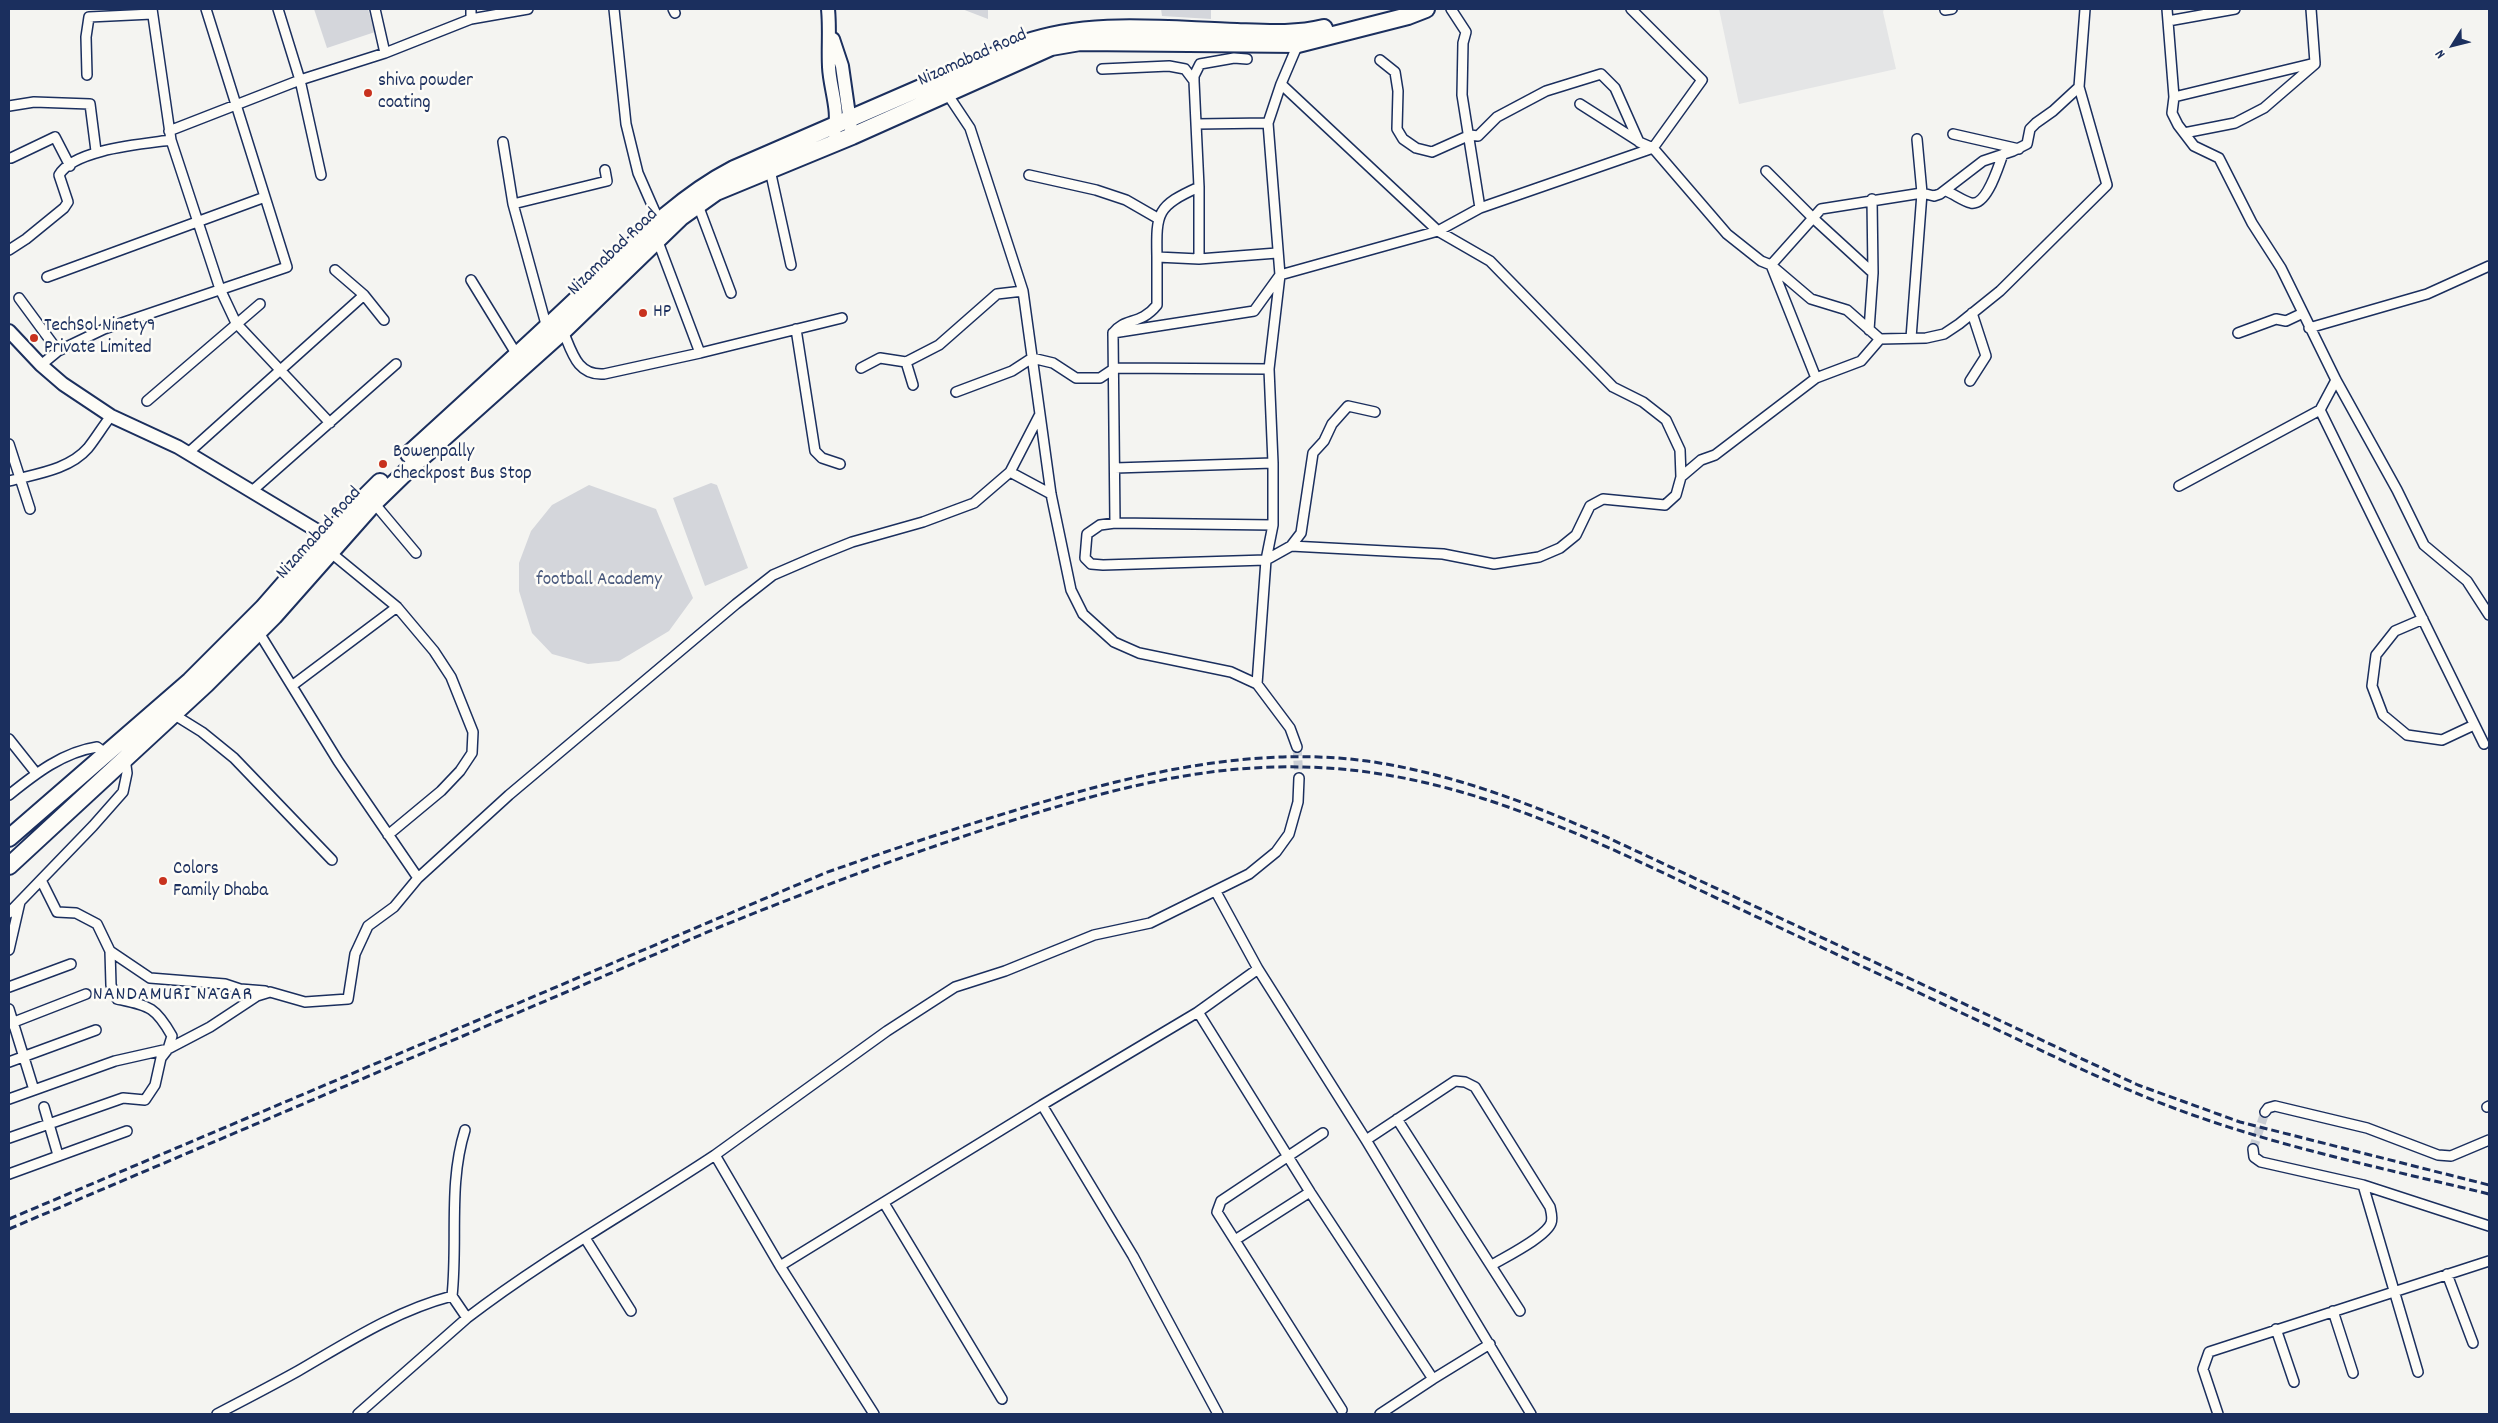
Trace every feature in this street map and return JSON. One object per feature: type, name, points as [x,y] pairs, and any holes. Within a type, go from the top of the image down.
[{"type":"highway","name":"Nizamabad Road","points":[[9,838],[108,755],[190,681],[328,544],[374,503],[555,329],[657,238],[716,192],[831,144],[846,127],[1022,44],[1048,35],[1091,28],[1285,33],[1314,30],[1397,9]]},
{"type":"highway","name":"Nizamabad Road","points":[[9,866],[173,714],[258,631],[328,544],[402,460],[517,355],[555,329],[664,215],[710,182],[846,127],[946,92],[1051,47],[1080,42],[1298,44],[1408,16],[1426,9]]},
{"type":"street","points":[[41,366],[58,351],[104,329],[286,267],[238,106],[206,9]]},
{"type":"street","points":[[278,9],[300,80],[321,175]]},
{"type":"street","points":[[375,9],[385,53]]},
{"type":"street","points":[[470,19],[471,9]]},
{"type":"street","points":[[9,250],[26,239],[64,208],[68,202],[59,175],[70,166],[96,151],[170,135],[300,80],[385,53],[470,19],[528,9]]},
{"type":"street","points":[[614,9],[626,124],[638,173],[659,221]]},
{"type":"street","points":[[828,9],[830,30],[829,68],[846,127]]},
{"type":"street","points":[[1450,9],[1466,32],[1463,43],[1462,95],[1470,135],[1480,208]]},
{"type":"street","points":[[1113,333],[1254,311],[1280,275],[1438,231],[1480,208],[1653,148],[1702,80],[1631,9]]},
{"type":"street","points":[[1580,104],[1638,141],[1653,148],[1727,234],[1761,261],[1771,265],[1810,299],[1847,310],[1880,339],[1944,334],[2000,291],[2107,185],[2079,87],[2085,9]]},
{"type":"street","points":[[2167,9],[2174,97],[2172,113],[2194,146],[2219,158],[2252,223],[2281,268],[2336,380],[2397,490],[2424,545],[2467,581],[2489,615]]},
{"type":"street","points":[[2168,21],[2235,9]]},
{"type":"street","points":[[2311,9],[2315,63]]},
{"type":"street","points":[[87,75],[89,17],[152,12],[170,135],[220,289],[236,323],[330,423]]},
{"type":"street","points":[[1257,684],[1266,560],[1273,525],[1273,463],[1269,369],[1280,275],[1268,123],[1281,84],[1298,44]]},
{"type":"street","points":[[1199,259],[1199,188],[1194,76],[1200,64],[1234,58],[1247,59]]},
{"type":"street","points":[[1380,60],[1395,72],[1398,91],[1397,129],[1403,139],[1416,148],[1432,152],[1470,135],[1478,136],[1497,116],[1546,92],[1600,74],[1615,88],[1638,141]]},
{"type":"street","points":[[2174,97],[2315,63]]},
{"type":"street","points":[[2184,133],[2235,123],[2250,116],[2283,93],[2315,63]]},
{"type":"street","points":[[1102,69],[1170,66],[1185,69],[1194,81]]},
{"type":"street","points":[[1281,84],[1438,231],[1490,262],[1613,387],[1643,402],[1666,420],[1680,450],[1681,477],[1676,495],[1664,505],[1602,499],[1590,506],[1576,535],[1560,548],[1539,557],[1494,564],[1443,554],[1291,546]]},
{"type":"street","points":[[1771,265],[1821,209],[1872,199],[1922,193],[1934,196],[1946,191],[1971,168],[1982,161],[2019,149],[2028,144],[2030,129],[2053,112],[2079,87]]},
{"type":"street","points":[[946,92],[970,128],[1023,291],[1051,494],[1071,590],[1083,614],[1100,632],[1114,642],[1139,654],[1231,672],[1257,684],[1290,728],[1298,747]]},
{"type":"street","points":[[9,106],[34,102],[90,104],[96,151]]},
{"type":"street","points":[[1197,124],[1268,123]]},
{"type":"street","points":[[1953,134],[2019,149]]},
{"type":"street","points":[[11,158],[55,138],[70,166]]},
{"type":"street","points":[[1911,338],[1922,193],[1917,138]]},
{"type":"street","points":[[503,142],[513,204],[555,329],[580,366],[594,375],[700,353],[842,318]]},
{"type":"street","points":[[1946,191],[1972,203],[1981,201],[1987,194],[2004,154]]},
{"type":"street","points":[[513,204],[606,181],[605,170]]},
{"type":"street","points":[[770,170],[791,265]]},
{"type":"street","points":[[1766,171],[1813,218],[1874,274]]},
{"type":"street","points":[[1029,175],[1096,190],[1126,200],[1159,219]]},
{"type":"street","points":[[1115,523],[1115,368],[1113,333],[1122,324],[1143,319],[1156,305],[1156,225],[1171,201],[1199,188]]},
{"type":"street","points":[[47,277],[265,197]]},
{"type":"street","points":[[1869,330],[1874,274],[1872,199]]},
{"type":"street","points":[[698,205],[731,293]]},
{"type":"street","points":[[657,238],[700,353]]},
{"type":"street","points":[[1157,257],[1199,259],[1277,253]]},
{"type":"street","points":[[1771,265],[1816,378]]},
{"type":"street","points":[[2310,328],[2428,294],[2489,266]]},
{"type":"street","points":[[335,270],[364,295],[384,320]]},
{"type":"street","points":[[471,280],[517,355]]},
{"type":"street","points":[[861,368],[880,358],[906,362],[939,345],[997,294],[1023,291]]},
{"type":"street","points":[[188,453],[364,295]]},
{"type":"street","points":[[19,298],[58,351]]},
{"type":"street","points":[[147,401],[260,304]]},
{"type":"street","points":[[1970,381],[1986,356],[1972,313]]},
{"type":"street","points":[[2238,333],[2276,319],[2286,321],[2303,314]]},
{"type":"street","points":[[796,328],[815,451],[822,458],[840,464]]},
{"type":"street","points":[[9,331],[41,366],[63,384],[111,416],[188,453],[252,491],[328,544],[397,607],[434,651],[451,678],[473,732],[472,753],[460,771],[441,791],[388,835]]},
{"type":"street","points":[[1681,477],[1701,460],[1715,455],[1816,378],[1861,361],[1880,339]]},
{"type":"street","points":[[956,392],[1012,371],[1032,358],[1053,363],[1076,378],[1100,378],[1115,368],[1269,369]]},
{"type":"street","points":[[906,362],[912,384]]},
{"type":"street","points":[[252,491],[396,364]]},
{"type":"street","points":[[2179,486],[2320,410],[2336,380]]},
{"type":"street","points":[[1273,525],[1115,523],[1100,525],[1087,534],[1084,540],[1087,562],[1102,565],[1266,560],[1291,546],[1301,533],[1313,454],[1324,441],[1332,424],[1348,406],[1375,412]]},
{"type":"street","points":[[2320,410],[2484,744]]},
{"type":"street","points":[[110,951],[150,978],[225,984],[240,989],[270,992],[305,1002],[348,999],[355,954],[368,926],[394,907],[418,878],[509,795],[773,575],[852,542],[923,522],[974,504],[1010,472],[1040,414]]},
{"type":"street","points":[[9,481],[58,468],[80,456],[111,416]]},
{"type":"street","points":[[9,444],[30,510]]},
{"type":"street","points":[[1115,468],[1273,463]]},
{"type":"street","points":[[1010,472],[1051,494]]},
{"type":"street","points":[[374,503],[416,553]]},
{"type":"street","points":[[293,686],[397,607]]},
{"type":"street","points":[[2423,619],[2395,631],[2376,656],[2372,686],[2383,715],[2407,735],[2442,740],[2474,725]]},
{"type":"street","points":[[258,631],[338,761],[418,878]]},
{"type":"street","points":[[173,714],[202,732],[234,758],[332,860]]},
{"type":"street","points":[[9,739],[36,773]]},
{"type":"street","points":[[9,795],[36,773],[80,750],[97,747],[108,755]]},
{"type":"street","points":[[9,912],[123,792],[127,773],[125,758]]},
{"type":"street","points":[[358,1414],[467,1318],[514,1281],[715,1155],[887,1031],[955,987],[1005,971],[1094,935],[1150,923],[1249,874],[1276,852],[1289,834],[1298,802],[1300,778]]},
{"type":"street","points":[[9,1138],[123,1098],[145,1100],[155,1086],[162,1058],[168,1049],[172,1036],[164,1022],[148,1005],[117,999],[111,985],[110,951],[96,924],[76,913],[57,912],[41,880]]},
{"type":"street","points":[[1216,892],[1258,969],[1366,1140],[1531,1414]]},
{"type":"street","points":[[9,950],[20,902]]},
{"type":"street","points":[[9,987],[71,964]]},
{"type":"street","points":[[780,1266],[1042,1105],[1198,1012],[1258,969]]},
{"type":"street","points":[[9,1099],[115,1060],[168,1049],[210,1027],[257,996],[270,992]]},
{"type":"street","points":[[12,1023],[86,994]]},
{"type":"street","points":[[9,1008],[12,1023],[25,1056],[34,1090]]},
{"type":"street","points":[[1198,1012],[1310,1192],[1433,1379]]},
{"type":"street","points":[[9,1062],[96,1030]]},
{"type":"street","points":[[1366,1140],[1455,1081],[1465,1082],[1475,1088],[1547,1201],[1552,1218],[1551,1224],[1543,1233],[1492,1265]]},
{"type":"street","points":[[1042,1105],[1133,1256],[1218,1414]]},
{"type":"street","points":[[2265,1112],[2268,1108],[2275,1106],[2367,1128],[2438,1155],[2452,1156],[2489,1140]]},
{"type":"street","points":[[44,1107],[58,1155]]},
{"type":"street","points":[[1397,1119],[1520,1311]]},
{"type":"street","points":[[465,1130],[460,1147],[454,1191],[453,1248],[455,1270],[452,1296],[467,1318]]},
{"type":"street","points":[[9,1174],[127,1131]]},
{"type":"street","points":[[1323,1133],[1221,1201],[1217,1212],[1342,1410]]},
{"type":"street","points":[[2253,1149],[2254,1157],[2261,1162],[2363,1184],[2489,1226]]},
{"type":"street","points":[[715,1155],[780,1266],[874,1414]]},
{"type":"street","points":[[2363,1184],[2418,1372]]},
{"type":"street","points":[[1235,1240],[1310,1192]]},
{"type":"street","points":[[884,1203],[1002,1399]]},
{"type":"street","points":[[585,1238],[631,1311]]},
{"type":"street","points":[[2218,1414],[2203,1369],[2209,1352],[2333,1310],[2489,1261]]},
{"type":"street","points":[[2447,1274],[2473,1343]]},
{"type":"street","points":[[217,1414],[299,1370],[361,1333],[425,1303],[452,1296]]},
{"type":"street","points":[[2333,1310],[2353,1373]]},
{"type":"street","points":[[2276,1329],[2294,1382]]},
{"type":"street","points":[[1380,1414],[1490,1344]]},
{"type":"shaded area","points":[[1719,9],[1884,9],[1883,12],[1896,69],[1739,104]]},
{"type":"green space","points":[[314,9],[368,9],[375,32],[327,48]]},
{"type":"green space","points":[[962,9],[988,9],[988,19]]},
{"type":"green space","points":[[1161,9],[1211,9],[1211,19],[1162,16]]},
{"type":"green space","points":[[711,483],[717,485],[748,568],[705,586],[673,498]]},
{"type":"green space","name":"football Academy","points":[[589,485],[656,509],[693,598],[669,631],[619,661],[588,664],[552,654],[532,633],[519,591],[519,563],[531,531],[552,505]]},
{"type":"tunnel","points":[[1297,747],[1299,778]]},
{"type":"tunnel","points":[[2253,1149],[2265,1112]]},
{"type":"railway","points":[[9,1219],[825,873],[966,826],[1100,786],[1188,767],[1277,757],[1322,757],[1398,766],[1458,781],[1516,800],[1602,835],[2138,1085],[2240,1122],[2489,1185]]},
{"type":"railway","points":[[9,1229],[717,928],[858,873],[1001,824],[1137,785],[1206,773],[1277,767],[1338,769],[1397,777],[1453,790],[1509,807],[1616,851],[2077,1067],[2179,1110],[2310,1151],[2489,1194]]},
{"type":"place","name":"shiva powder coating","points":[[368,93]]},
{"type":"place","name":"HP","points":[[643,313]]},
{"type":"place","name":"TechSol Ninety9 Private Limited","points":[[34,338]]},
{"type":"place","name":"Bowenpally checkpost Bus Stop","points":[[383,464]]},
{"type":"place","name":"Colors Family Dhaba","points":[[163,881]]},
{"type":"district","name":"NANDAMURI NAGAR","points":[[173,996]]}]
